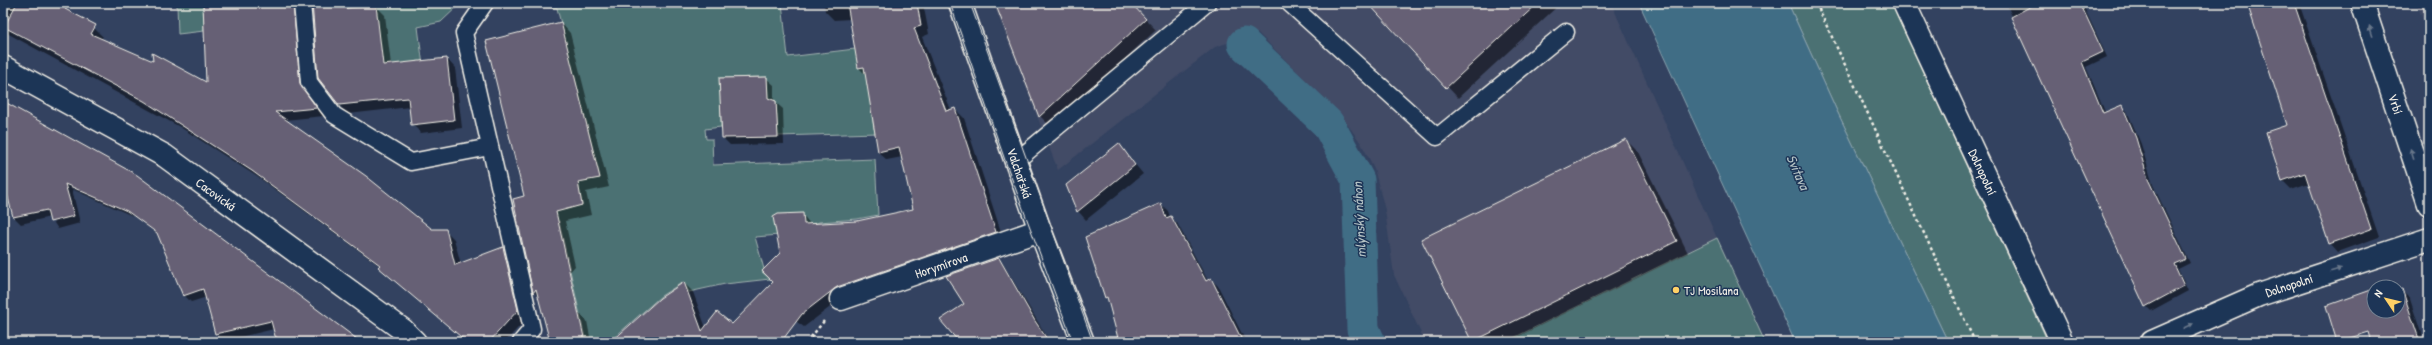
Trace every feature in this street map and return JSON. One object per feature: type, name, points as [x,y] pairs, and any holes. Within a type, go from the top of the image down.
[{"type":"street","name":"Valchařská","points":[[960,3],[1040,230],[1084,342]]},
{"type":"street","name":"Dolnopolní","points":[[1904,3],[2062,342]]},
{"type":"street","name":"Vrbí","points":[[2362,3],[2429,204]]},
{"type":"street","name":"Cacovická","points":[[3,67],[165,156],[403,330],[415,342]]},
{"type":"street","name":"Horymírova","points":[[841,299],[1040,230]]},
{"type":"street","name":"Dolnopolní","points":[[2152,342],[2259,295],[2429,239]]},
{"type":"lane","points":[[302,3],[309,82],[334,115],[411,162],[490,148]]},
{"type":"lane","points":[[485,3],[464,32],[532,329],[521,342]]},
{"type":"lane","points":[[1016,161],[1204,3]]},
{"type":"lane","points":[[1289,3],[1437,137],[1566,32]]},
{"type":"path","points":[[1816,3],[1975,342]]},
{"type":"shaded area","points":[[993,3],[1611,3],[1717,238],[1505,342],[1425,342],[1394,275],[1385,210],[1374,168],[1361,143],[1339,113],[1258,33],[1215,47],[1058,170]]},
{"type":"shaded area","points":[[2417,3],[2429,3],[2429,39]]},
{"type":"green space","points":[[169,3],[203,3],[204,31],[178,34],[177,5]]},
{"type":"green space","points":[[345,3],[461,3],[441,22],[418,27],[423,66],[381,71],[376,5],[357,7],[346,12]]},
{"type":"green space","points":[[485,3],[782,3],[788,57],[880,46],[883,65],[924,54],[937,88],[871,108],[874,129],[945,111],[877,133],[778,136],[776,101],[768,98],[767,77],[720,78],[721,127],[705,129],[706,139],[712,139],[713,165],[875,159],[878,215],[857,219],[819,222],[792,234],[755,237],[764,269],[762,272],[770,279],[725,284],[689,292],[683,282],[661,296],[609,342],[586,342],[559,221],[544,224],[541,215],[582,205],[578,182],[600,177],[557,8]]},
{"type":"green space","points":[[1788,3],[1891,3],[2048,342],[1948,342],[1836,109]]},
{"type":"green space","name":"TJ Mosilana","points":[[1717,238],[1765,342],[1505,342]]},
{"type":"water","name":"Svitava","points":[[1639,3],[1788,3],[1836,109],[1948,342],[1795,342]]},
{"type":"building","points":[[17,3],[65,3],[65,9],[96,25],[91,34],[153,61],[152,53],[206,82],[203,3],[293,3],[300,83],[317,108],[275,112],[366,176],[432,229],[446,229],[455,265],[503,247],[518,310],[489,342],[467,342],[378,267],[380,265],[252,171],[144,101],[4,27]]},
{"type":"building","points":[[312,3],[345,3],[346,8],[376,5],[383,65],[447,58],[454,120],[411,125],[408,98],[339,105],[318,78]]},
{"type":"building","points":[[847,3],[917,3],[921,26],[914,28],[946,111],[955,108],[996,232],[837,287],[802,314],[781,342],[611,342],[660,298],[684,282],[702,331],[717,312],[732,324],[773,282],[762,271],[780,253],[773,217],[778,214],[803,213],[804,224],[857,221],[913,209],[899,147],[878,152],[864,67],[858,68]]},
{"type":"building","points":[[995,3],[1131,3],[1146,19],[1039,117]]},
{"type":"building","points":[[1368,3],[1538,3],[1446,88]]},
{"type":"building","points":[[2037,3],[2080,3],[2103,52],[2082,62],[2103,113],[2122,105],[2136,138],[2148,179],[2186,259],[2174,264],[2184,286],[2145,307],[2011,17]]},
{"type":"building","points":[[2247,3],[2294,3],[2371,229],[2329,244],[2305,173],[2282,181],[2266,132],[2287,125]]},
{"type":"building","points":[[561,22],[600,178],[578,182],[582,205],[556,212],[585,342],[550,342],[536,289],[533,293],[513,199],[524,196],[486,41]]},
{"type":"building","points":[[767,77],[768,98],[776,101],[778,137],[722,138],[719,78]]},
{"type":"building","points":[[3,101],[137,175],[361,342],[283,342],[275,336],[271,321],[215,334],[203,289],[183,296],[157,233],[127,211],[65,184],[74,216],[50,222],[47,210],[13,217],[3,178]]},
{"type":"building","points":[[1626,139],[1677,241],[1472,342],[1421,239]]},
{"type":"building","points":[[1119,143],[1135,165],[1077,212],[1066,185]]},
{"type":"building","points":[[1161,203],[1166,218],[1171,216],[1206,281],[1211,278],[1243,342],[1119,342],[1107,297],[1105,298],[1085,237]]},
{"type":"building","points":[[999,258],[1035,321],[1049,342],[959,342],[940,320],[964,304],[946,276]]},
{"type":"building","points":[[2366,292],[2366,319],[2406,319],[2406,301],[2420,342],[2372,342],[2369,332],[2337,342],[2326,306]]},
{"type":"waterway","name":"mlýnský náhon","points":[[1244,44],[1328,124],[1358,180],[1363,329],[1369,342]]},
{"type":"tram line","points":[[950,3],[1007,166],[1073,342]]},
{"type":"tram line","points":[[970,3],[1093,342]]},
{"type":"place","name":"TJ Mosilana","points":[[1676,290]]}]
